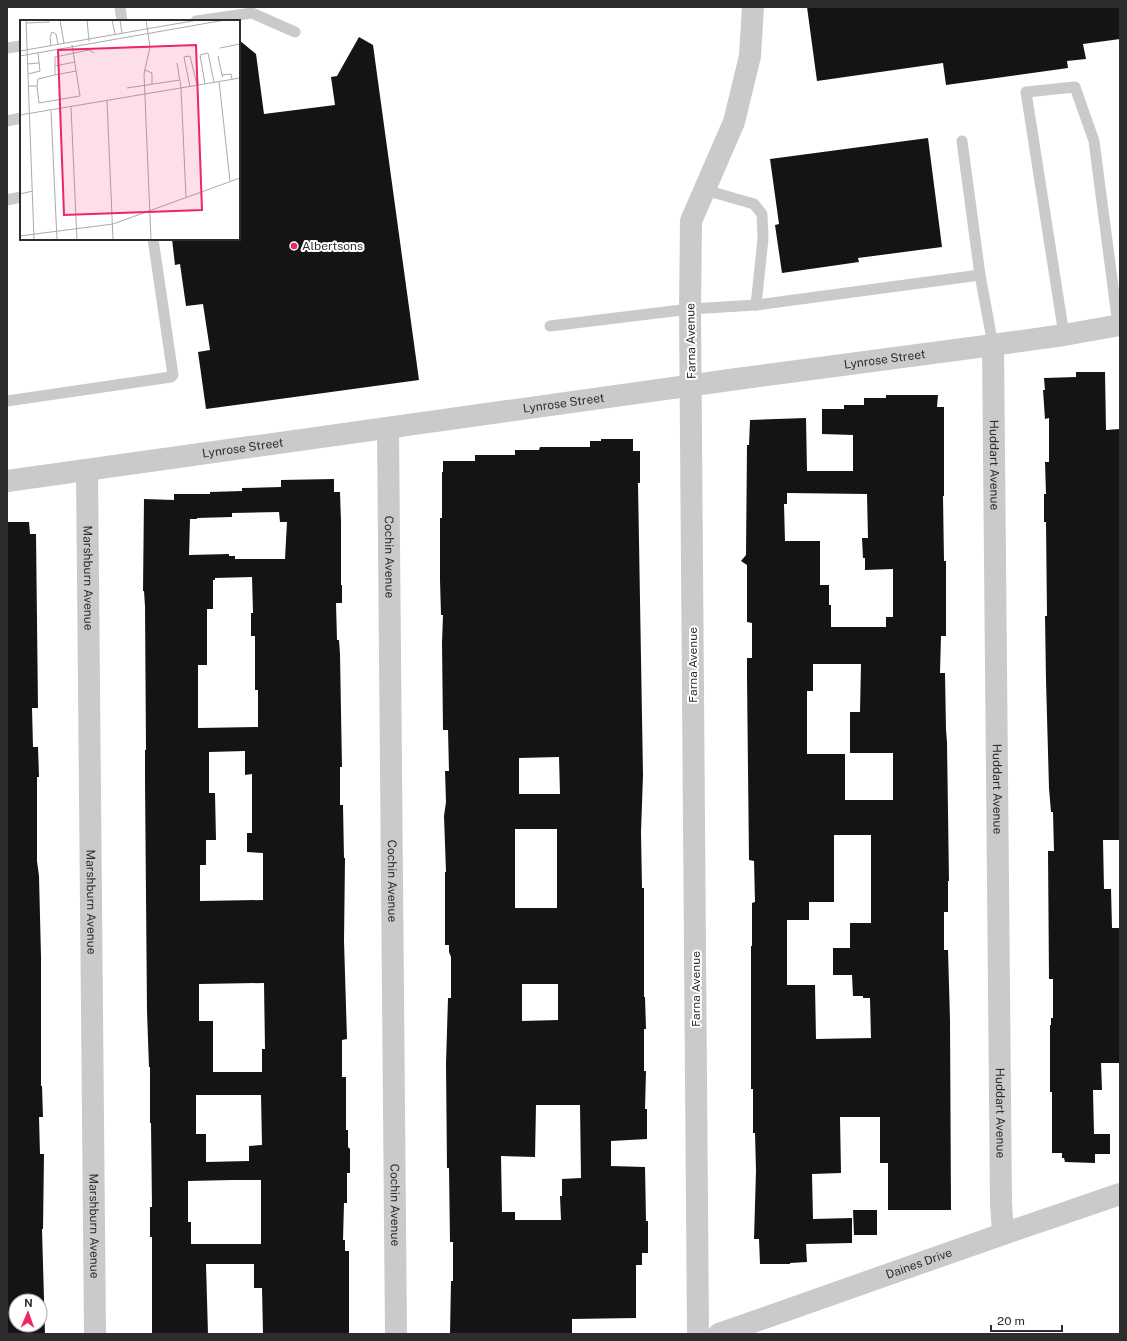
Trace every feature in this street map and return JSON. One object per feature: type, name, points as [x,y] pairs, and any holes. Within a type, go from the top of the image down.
[{"type":"street","name":"Farna Avenue","points":[[698,1334],[690,309],[691,221],[735,117],[750,56],[753,7]]},
{"type":"street","name":"Lynrose Street","points":[[7,481],[993,345],[1064,335],[1119,325]]},
{"type":"street","name":"Huddart Avenue","points":[[993,345],[1001,1179],[1003,1234]]},
{"type":"street","name":"Cochin Avenue","points":[[388,428],[396,1334]]},
{"type":"street","name":"Marshburn Avenue","points":[[87,470],[95,1334]]},
{"type":"street","name":"Daines Drive","points":[[719,1334],[1120,1194]]},
{"type":"lane","points":[[120,7],[122,20]]},
{"type":"lane","points":[[203,20],[252,13],[295,32]]},
{"type":"lane","points":[[7,48],[20,46]]},
{"type":"lane","points":[[1064,335],[1026,92],[1075,87],[1094,141],[1119,325]]},
{"type":"lane","points":[[7,120],[20,118]]},
{"type":"lane","points":[[962,141],[980,275],[993,345]]},
{"type":"lane","points":[[705,190],[754,204],[762,214],[763,239],[756,305]]},
{"type":"lane","points":[[7,200],[20,197]]},
{"type":"lane","points":[[7,401],[171,377],[172,375],[153,240]]},
{"type":"lane","points":[[550,326],[690,309],[756,305],[980,275]]},
{"type":"building","points":[[807,7],[1120,7],[1120,39],[1083,44],[1086,59],[1067,61],[1068,68],[946,85],[943,63],[817,81]]},
{"type":"building","points":[[359,37],[373,45],[419,380],[206,409],[198,352],[210,350],[203,304],[186,306],[180,264],[175,265],[172,240],[240,240],[240,41],[256,54],[264,114],[335,105],[331,77],[337,76]]},
{"type":"building","points":[[928,138],[942,247],[858,258],[859,262],[782,273],[775,225],[779,224],[770,159]]},
{"type":"building","points":[[1076,372],[1105,372],[1106,430],[1120,429],[1120,840],[1103,840],[1104,889],[1111,889],[1112,928],[1120,928],[1120,1063],[1101,1063],[1102,1090],[1093,1090],[1094,1134],[1110,1134],[1110,1154],[1095,1154],[1095,1163],[1065,1162],[1064,1158],[1062,1158],[1062,1153],[1052,1153],[1052,1092],[1050,1092],[1050,1025],[1051,1018],[1053,1018],[1053,979],[1049,979],[1048,851],[1054,851],[1053,812],[1051,812],[1049,788],[1045,616],[1047,616],[1046,522],[1044,522],[1044,494],[1046,494],[1045,462],[1049,462],[1049,418],[1045,419],[1043,390],[1045,390],[1044,378],[1076,377]]},
{"type":"building","points":[[886,395],[938,395],[937,407],[944,407],[943,496],[944,561],[946,561],[946,636],[941,636],[940,673],[945,673],[947,742],[949,881],[948,912],[944,912],[944,950],[948,950],[950,1020],[951,1210],[888,1210],[888,1163],[880,1163],[880,1117],[840,1117],[841,1173],[812,1174],[813,1219],[852,1218],[852,1243],[806,1244],[807,1262],[790,1264],[760,1264],[759,1239],[754,1239],[756,1171],[755,1133],[753,1133],[753,1089],[751,1089],[751,946],[752,903],[755,902],[754,861],[749,860],[747,658],[752,658],[752,623],[747,622],[747,565],[741,561],[746,555],[747,445],[749,445],[750,420],[806,418],[807,471],[853,471],[853,435],[822,434],[822,409],[844,409],[844,405],[864,405],[864,398],[886,398]],"holes":[[[787,493],[867,494],[868,538],[862,538],[865,570],[893,569],[893,617],[886,617],[886,627],[831,627],[829,585],[820,585],[820,541],[785,541],[784,504],[787,504]],[[813,664],[861,664],[860,712],[850,712],[850,753],[893,753],[893,800],[845,800],[845,754],[807,754],[807,691],[813,691]],[[834,835],[871,835],[871,923],[850,923],[850,948],[833,948],[833,975],[852,975],[853,996],[870,998],[871,1038],[816,1039],[815,985],[787,985],[787,920],[809,920],[809,902],[834,902]]]},
{"type":"building","points":[[601,439],[633,439],[633,451],[640,451],[640,483],[638,483],[643,775],[641,832],[642,888],[644,888],[644,997],[646,1029],[644,1029],[644,1071],[646,1071],[645,1109],[647,1109],[647,1139],[611,1141],[611,1166],[645,1167],[648,1253],[642,1253],[642,1265],[636,1265],[636,1318],[572,1319],[572,1334],[450,1334],[451,1281],[453,1281],[453,1242],[450,1242],[449,1168],[447,1168],[446,1064],[448,998],[451,998],[451,957],[449,945],[445,945],[445,771],[449,771],[448,730],[443,730],[443,615],[441,615],[440,580],[440,518],[442,518],[443,461],[475,461],[475,455],[515,455],[515,450],[539,450],[540,447],[590,447],[590,441],[601,441]],"holes":[[[559,757],[560,794],[519,794],[519,758]],[[515,829],[557,829],[557,908],[515,908]],[[522,984],[558,984],[558,1020],[522,1021]],[[536,1105],[580,1105],[581,1178],[562,1179],[562,1196],[560,1196],[561,1220],[515,1220],[515,1212],[502,1212],[501,1156],[535,1157]]]},
{"type":"building","points":[[334,479],[334,492],[340,492],[342,603],[336,603],[337,640],[339,640],[340,654],[342,767],[340,767],[340,805],[343,805],[345,858],[344,941],[347,1039],[342,1040],[342,1077],[346,1077],[346,1130],[348,1130],[348,1147],[350,1149],[350,1173],[347,1173],[347,1203],[344,1203],[343,1240],[345,1240],[345,1251],[349,1251],[349,1334],[263,1334],[262,1288],[254,1288],[254,1264],[206,1264],[208,1334],[152,1334],[152,1237],[150,1237],[150,1207],[152,1207],[151,1123],[147,1011],[145,606],[143,591],[144,499],[174,500],[174,494],[210,494],[210,492],[242,491],[242,488],[281,487],[281,480]],"holes":[[[279,512],[280,522],[287,522],[285,559],[235,559],[235,556],[229,556],[229,554],[189,555],[190,519],[232,517],[232,513]],[[252,577],[253,613],[251,613],[251,636],[255,636],[255,690],[258,690],[258,727],[198,728],[198,665],[207,665],[207,609],[213,609],[213,580],[215,580],[215,578]],[[245,751],[245,775],[252,774],[252,833],[247,833],[247,852],[263,853],[263,900],[200,901],[200,865],[206,865],[206,840],[216,840],[215,793],[209,793],[209,752]],[[264,983],[265,1049],[262,1049],[262,1072],[213,1072],[213,1021],[199,1021],[199,984]],[[196,1095],[261,1095],[262,1145],[249,1146],[249,1161],[206,1162],[206,1134],[196,1134]],[[261,1180],[261,1244],[191,1244],[191,1222],[188,1222],[188,1181]]]},
{"type":"building","points":[[7,522],[29,522],[30,534],[36,534],[38,708],[32,708],[33,747],[38,747],[39,777],[37,777],[37,861],[39,876],[41,957],[41,1086],[43,1117],[39,1117],[40,1154],[44,1154],[42,1229],[44,1293],[8,1293],[8,1333],[45,1334],[7,1334]]},
{"type":"building","points":[[853,1210],[877,1210],[877,1235],[854,1235]]},
{"type":"place","name":"Albertsons","points":[[294,246]]}]
